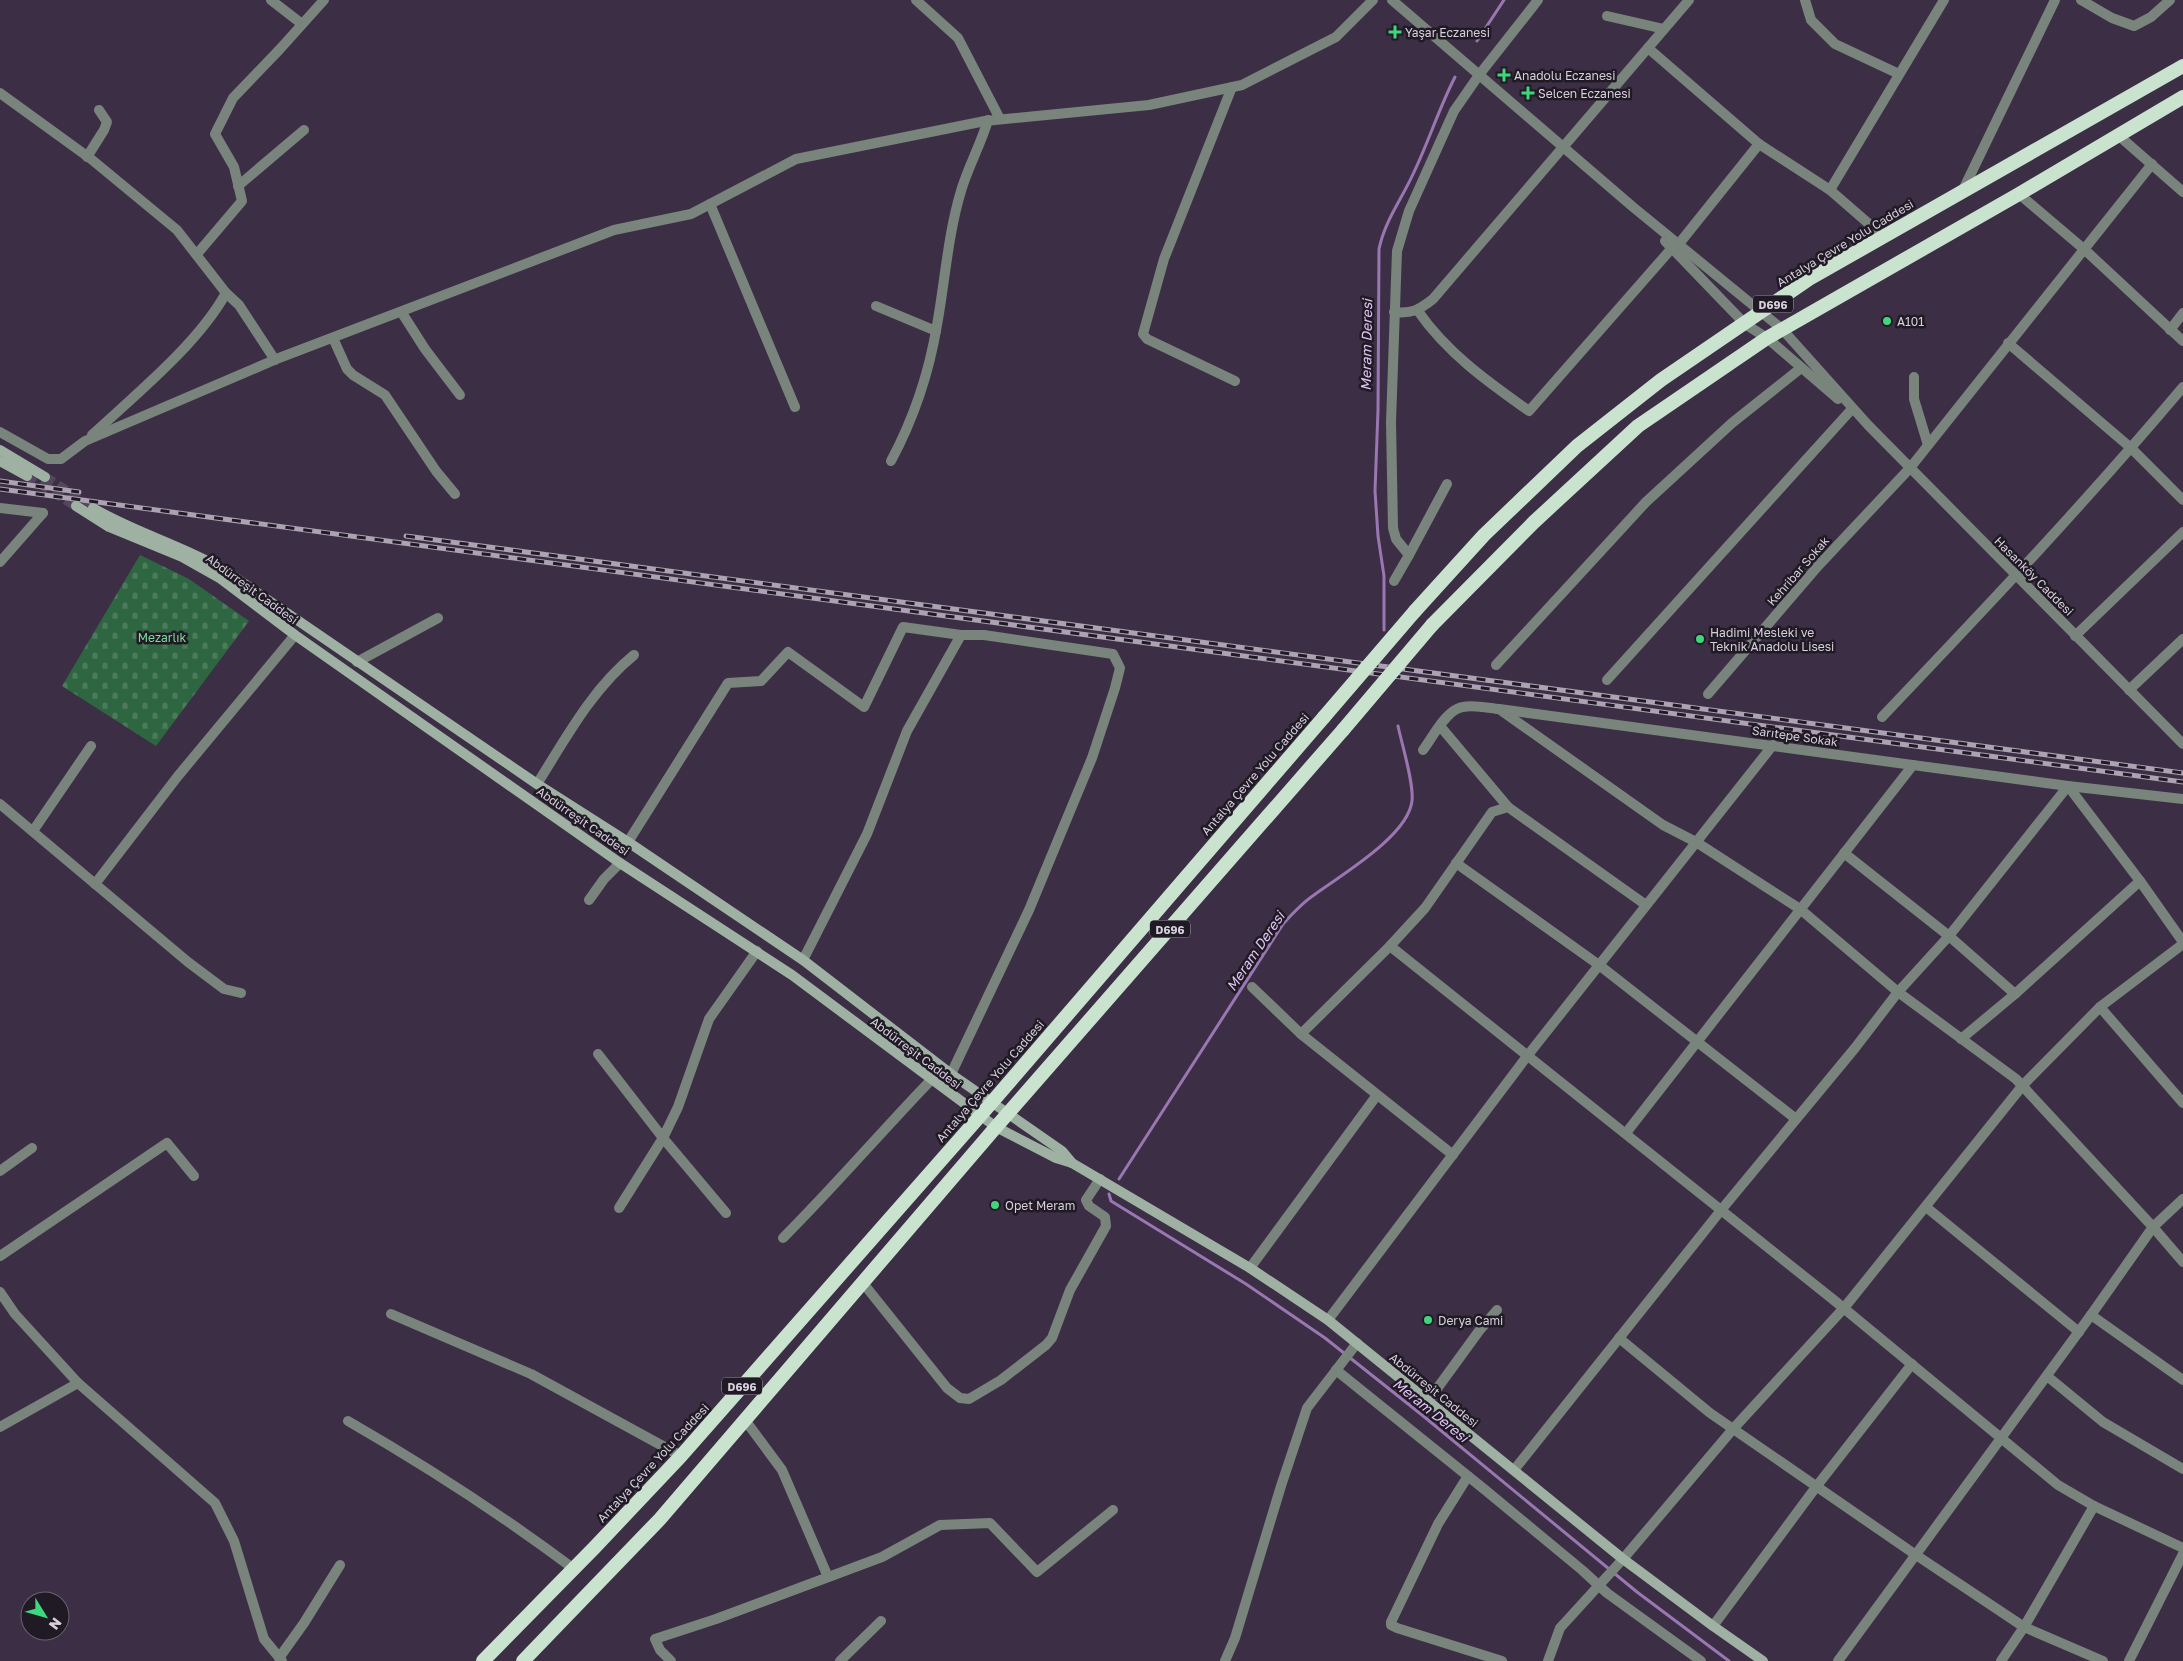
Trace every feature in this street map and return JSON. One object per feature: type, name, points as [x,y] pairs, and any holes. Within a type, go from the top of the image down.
[{"type":"highway","name":"Antalya Çevre Yolu Caddesi","points":[[483,1661],[574,1569],[681,1456],[980,1116],[1415,612],[1484,535],[1577,446],[1661,380],[1809,279],[2183,66]]},
{"type":"highway","name":"D696","points":[[523,1661],[660,1519],[996,1127],[1343,730],[1432,625],[1534,522],[1638,426],[1767,338],[2019,194],[2183,97]]},
{"type":"main road","points":[[0,450],[45,476]]},
{"type":"main road","points":[[0,461],[27,476]]},
{"type":"main road","name":"Abdürreşit Caddesi","points":[[76,506],[109,527],[182,556],[235,589],[295,635],[620,862],[792,975],[996,1127],[1056,1158],[1072,1162]]},
{"type":"main road","name":"Abdürreşit Caddesi","points":[[94,508],[121,524],[186,550],[218,566],[537,784],[628,842],[803,960],[951,1074],[1062,1152],[1072,1162],[1250,1268],[1328,1320],[1355,1347],[1428,1401],[1514,1470],[1621,1562],[1763,1661]]},
{"type":"street","points":[[271,0],[302,24]]},
{"type":"street","points":[[197,254],[242,201],[234,167],[214,134],[233,98],[324,0]]},
{"type":"street","points":[[916,0],[958,38],[1000,119]]},
{"type":"street","points":[[85,441],[275,360],[402,313],[614,230],[691,214],[796,159],[988,120],[1149,105],[1242,85],[1336,37],[1374,0]]},
{"type":"street","points":[[1392,0],[1633,207],[1675,246],[1782,329],[1868,425]]},
{"type":"street","points":[[1409,555],[1396,539],[1393,528],[1391,422],[1397,251],[1409,212],[1454,111],[1479,75],[1538,0]]},
{"type":"street","points":[[1394,312],[1406,314],[1418,311],[1433,299],[1690,0]]},
{"type":"street","points":[[1805,0],[1812,20],[1835,44],[1899,74]]},
{"type":"street","points":[[1830,190],[1944,0]]},
{"type":"street","points":[[1962,192],[2054,0]]},
{"type":"street","points":[[2081,0],[2112,18],[2134,26],[2151,17],[2170,0]]},
{"type":"street","points":[[1607,16],[1664,30]]},
{"type":"street","points":[[1648,48],[1759,144],[1830,190],[1884,236]]},
{"type":"street","points":[[1232,87],[1164,260],[1143,334],[1147,339],[1235,381]]},
{"type":"street","points":[[0,93],[88,156],[177,230],[226,293],[239,305],[275,360]]},
{"type":"street","points":[[88,156],[107,122],[99,110]]},
{"type":"street","points":[[891,461],[913,416],[924,384],[936,331],[949,246],[961,191],[988,120]]},
{"type":"street","points":[[238,186],[304,130]]},
{"type":"street","points":[[2118,135],[2183,192]]},
{"type":"street","points":[[1418,311],[1432,332],[1463,362],[1529,411],[1675,246],[1759,144]]},
{"type":"street","name":"Kehribar Sokak","points":[[1708,694],[1818,566],[1910,468],[2152,164]]},
{"type":"street","points":[[2019,194],[2085,250],[2183,341]]},
{"type":"street","points":[[710,204],[794,407]]},
{"type":"street","points":[[1675,246],[1696,274],[1745,324],[1767,338],[1868,425]]},
{"type":"street","points":[[0,432],[48,459],[61,459],[85,441],[151,380],[214,315],[226,293]]},
{"type":"street","points":[[876,306],[936,331]]},
{"type":"street","points":[[402,313],[425,349],[460,395]]},
{"type":"street","points":[[2170,330],[2183,313]]},
{"type":"street","points":[[333,338],[348,369],[353,375],[385,395],[436,471],[455,494]]},
{"type":"street","points":[[2008,343],[2132,448],[2183,500]]},
{"type":"street","points":[[1496,665],[1646,502],[1732,423],[1801,368]]},
{"type":"street","points":[[1914,378],[1914,400],[1928,445]]},
{"type":"street","points":[[1882,717],[2016,576],[2132,448],[2183,387]]},
{"type":"street","points":[[1607,680],[1851,410]]},
{"type":"street","name":"Hasanköy Caddesi","points":[[1868,425],[2183,744]]},
{"type":"street","points":[[1394,581],[1447,484]]},
{"type":"street","points":[[0,508],[43,513],[0,562]]},
{"type":"street","points":[[2075,636],[2183,532]]},
{"type":"street","points":[[357,662],[438,618]]},
{"type":"street","points":[[628,842],[728,684],[761,681],[788,652],[864,707],[903,627],[961,635],[984,635],[1112,654],[1120,668],[1092,758],[1029,910],[951,1074]]},
{"type":"street","points":[[95,884],[178,776],[295,635]]},
{"type":"street","points":[[803,960],[867,834],[907,731],[961,635]]},
{"type":"street","points":[[2129,690],[2183,640]]},
{"type":"street","points":[[537,784],[593,697],[616,669],[634,655]]},
{"type":"street","name":"Sarıtepe Sokak","points":[[1423,750],[1440,726],[1456,709],[1469,707],[1499,709],[2068,786],[2183,799]]},
{"type":"street","points":[[1499,709],[1663,825],[1696,842],[1800,909],[1898,992],[2023,1085],[2183,1262]]},
{"type":"street","points":[[1440,726],[1508,807],[1646,905]]},
{"type":"street","points":[[1328,1320],[1528,1055],[1773,745]]},
{"type":"street","points":[[33,831],[91,746]]},
{"type":"street","points":[[1626,1133],[1913,765]]},
{"type":"street","points":[[1514,1470],[1722,1209],[1898,992],[1949,936],[2068,786],[2140,881],[2183,943],[2100,1007],[2023,1085],[1844,1308],[1733,1428],[1621,1562],[1560,1628],[1548,1661]]},
{"type":"street","points":[[0,804],[130,915],[224,989],[241,993]]},
{"type":"street","points":[[1301,1034],[1390,946],[1425,908],[1492,812],[1508,807]]},
{"type":"street","points":[[1844,853],[1949,936],[2015,994]]},
{"type":"street","points":[[590,900],[620,862]]},
{"type":"street","points":[[1456,863],[1599,965],[1796,1119]]},
{"type":"street","points":[[1961,1039],[2015,994],[2140,881]]},
{"type":"street","points":[[1390,946],[1722,1209],[2058,1485],[2094,1506],[2183,1548]]},
{"type":"street","points":[[619,1208],[663,1138],[678,1107],[709,1019],[757,951]]},
{"type":"street","points":[[1252,987],[1301,1034],[1453,1155]]},
{"type":"street","points":[[2100,1007],[2183,1103]]},
{"type":"street","points":[[598,1054],[663,1138],[726,1213]]},
{"type":"street","points":[[782,1238],[827,1195],[898,1114],[932,1080]]},
{"type":"street","points":[[1250,1268],[1377,1095]]},
{"type":"street","points":[[0,1256],[167,1143],[194,1176]]},
{"type":"street","points":[[0,1171],[32,1148]]},
{"type":"street","points":[[863,1283],[947,1388],[960,1398],[969,1398],[1002,1380],[1036,1354],[1052,1338],[1070,1290],[1106,1226],[1105,1216],[1089,1206],[1086,1200],[1100,1178]]},
{"type":"street","points":[[1838,1661],[2092,1315],[2153,1227],[2183,1199]]},
{"type":"street","points":[[1926,1207],[2079,1332]]},
{"type":"street","points":[[0,1292],[15,1314],[78,1383],[215,1503],[234,1540],[264,1639],[280,1660],[340,1565]]},
{"type":"street","points":[[1428,1401],[1479,1330],[1497,1310]]},
{"type":"street","points":[[391,1314],[532,1374],[681,1456]]},
{"type":"street","points":[[2092,1315],[2183,1380]]},
{"type":"street","points":[[1620,1338],[1710,1412],[1916,1555],[2024,1627],[2103,1661]]},
{"type":"street","points":[[1225,1661],[1235,1638],[1280,1486],[1307,1408],[1355,1347]]},
{"type":"street","points":[[1713,1626],[1816,1487],[1912,1364]]},
{"type":"street","points":[[1339,1367],[1598,1585],[1701,1661]]},
{"type":"street","points":[[2047,1376],[2103,1422],[2183,1469]]},
{"type":"street","points":[[0,1427],[78,1383]]},
{"type":"street","points":[[745,1420],[782,1470],[828,1577]]},
{"type":"street","points":[[348,1421],[513,1524],[574,1569]]},
{"type":"street","points":[[1468,1476],[1438,1524],[1391,1625],[1502,1661]]},
{"type":"street","points":[[2001,1661],[2024,1627],[2094,1506]]},
{"type":"street","points":[[671,1661],[660,1650],[655,1639],[716,1619],[882,1557],[940,1525],[990,1523],[1037,1572],[1112,1510]]},
{"type":"street","points":[[2129,1661],[2183,1554]]},
{"type":"street","points":[[840,1661],[881,1620]]},
{"type":"green space","name":"Mezarlık","points":[[140,555],[189,579],[249,621],[156,746],[62,686]]},
{"type":"waterway","name":"Meram Deresi","points":[[1477,41],[1504,0]]},
{"type":"waterway","name":"Meram Deresi","points":[[1384,630],[1384,576],[1378,536],[1375,491],[1378,410],[1379,249],[1385,229],[1409,182],[1455,77]]},
{"type":"waterway","name":"Meram Deresi","points":[[1119,1179],[1283,924],[1305,902],[1372,854],[1399,828],[1408,814],[1412,801],[1411,784],[1398,726]]},
{"type":"waterway","name":"Meram Deresi","points":[[1109,1194],[1111,1201],[1246,1284],[1325,1338],[1422,1415],[1637,1592],[1729,1661]]},
{"type":"tunnel","points":[[27,476],[76,506]]},
{"type":"tunnel","points":[[45,477],[93,508]]},
{"type":"railway","points":[[0,481],[79,492]]},
{"type":"railway","points":[[0,489],[2183,782]]},
{"type":"railway","points":[[406,536],[2183,773]]},
{"type":"place","name":"Yaşar Eczanesi","points":[[1395,32]]},
{"type":"place","name":"Anadolu Eczanesi","points":[[1504,75]]},
{"type":"place","name":"Selcen Eczanesi","points":[[1528,93]]},
{"type":"place","name":"A101","points":[[1887,321]]},
{"type":"place","name":"Hadimi Mesleki ve Teknik Anadolu Lisesi","points":[[1700,639]]},
{"type":"place","name":"Opet Meram","points":[[995,1205]]},
{"type":"place","name":"Derya Cami","points":[[1428,1320]]}]
